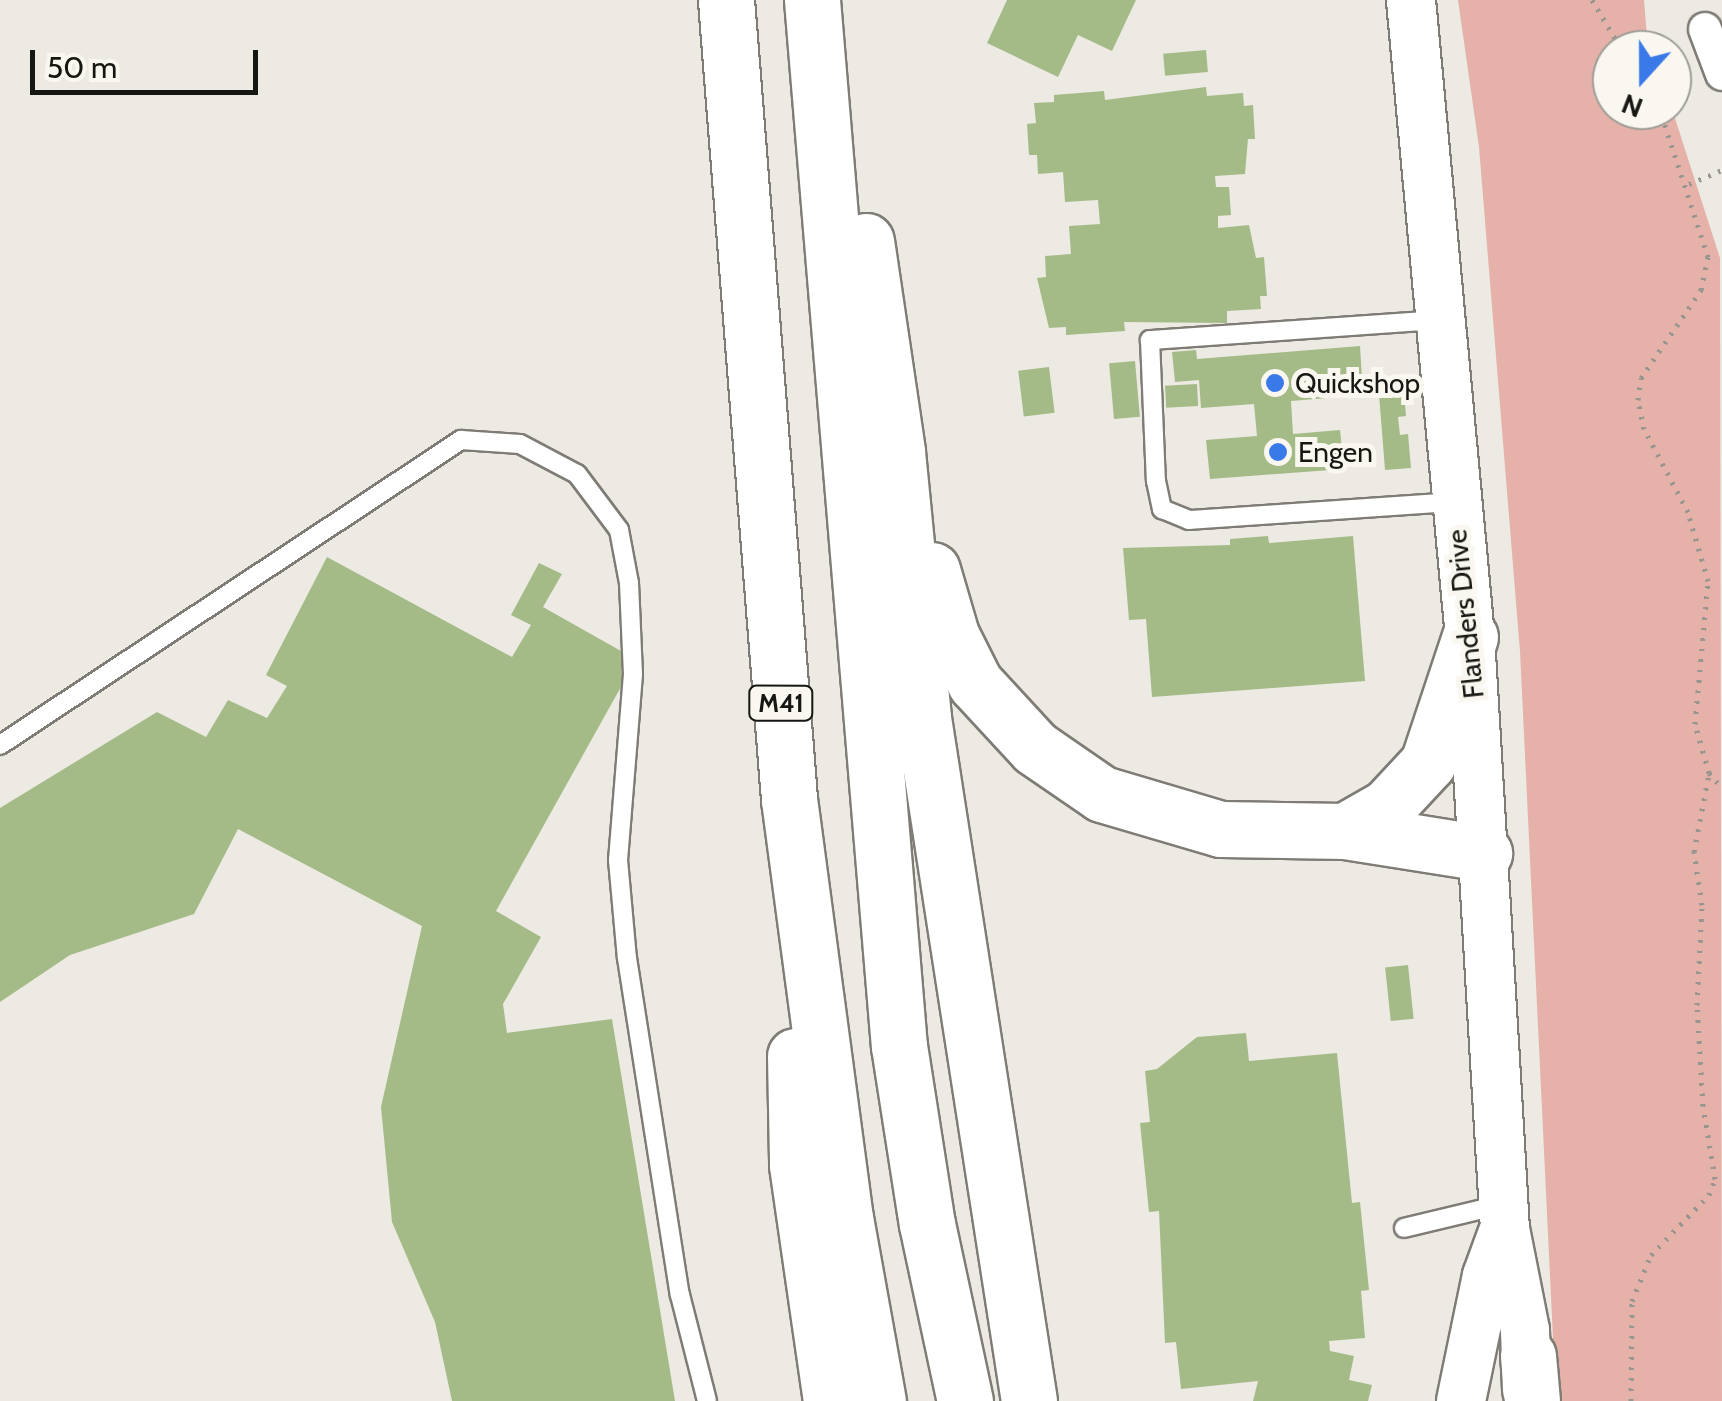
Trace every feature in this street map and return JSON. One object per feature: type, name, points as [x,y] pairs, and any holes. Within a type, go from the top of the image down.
[{"type":"highway","name":"M41","points":[[726,0],[789,799],[845,1218],[878,1401]]},
{"type":"highway","points":[[814,23],[844,120],[855,171],[897,452],[922,718],[1029,1401]]},
{"type":"highway","points":[[814,23],[898,1046],[927,1224],[965,1401]]},
{"type":"highway","points":[[897,452],[950,635],[975,683],[1035,748],[1102,794],[1187,822],[1345,832],[1484,852]]},
{"type":"highway","points":[[1345,832],[1387,807],[1428,763],[1470,637]]},
{"type":"highway","points":[[789,799],[797,1165],[831,1401]]},
{"type":"street","name":"Flanders Drive","points":[[1411,0],[1454,502],[1470,637],[1505,1216],[1529,1386]]},
{"type":"street","points":[[1705,29],[1722,74]]},
{"type":"street","name":"Flanders Drive","points":[[1461,1401],[1487,1276],[1505,1216]]},
{"type":"lane","points":[[1440,320],[1150,340],[1156,481],[1162,509],[1189,520],[1454,502]]},
{"type":"lane","points":[[0,745],[461,440],[520,444],[577,474],[619,530],[629,584],[632,674],[618,860],[627,958],[680,1295],[707,1401]]},
{"type":"lane","points":[[1404,1228],[1505,1216]]},
{"type":"path","points":[[1592,0],[1610,30]]},
{"type":"path","points":[[1668,130],[1705,237],[1706,274],[1642,378],[1638,400],[1706,566],[1695,724],[1709,773],[1722,788]]},
{"type":"path","points":[[1689,184],[1722,170]]},
{"type":"path","points":[[1631,1401],[1632,1301],[1650,1255],[1709,1195],[1715,1180],[1702,1106],[1697,1005],[1702,906],[1694,852],[1709,773]]},
{"type":"path","points":[[1709,1195],[1722,1190]]},
{"type":"shaded area","points":[[1458,0],[1644,0],[1646,30],[1592,30],[1592,130],[1679,130],[1720,258],[1722,1401],[1556,1401],[1520,651],[1479,147]]},
{"type":"building","points":[[1007,0],[1136,0],[1112,51],[1078,35],[1058,77],[987,43]]},
{"type":"building","points":[[1206,50],[1208,72],[1165,76],[1163,54]]},
{"type":"building","points":[[1206,87],[1207,96],[1243,93],[1244,106],[1253,105],[1255,139],[1248,139],[1245,174],[1215,176],[1216,187],[1229,187],[1231,215],[1218,216],[1218,228],[1249,225],[1256,258],[1264,257],[1267,296],[1260,296],[1261,309],[1227,311],[1227,323],[1124,322],[1125,331],[1066,335],[1066,327],[1049,328],[1037,278],[1046,277],[1045,256],[1071,254],[1069,226],[1100,224],[1098,200],[1065,202],[1063,172],[1038,174],[1037,155],[1029,155],[1027,124],[1036,123],[1034,103],[1054,102],[1054,95],[1104,91],[1105,100]]},
{"type":"building","points":[[1360,346],[1363,395],[1291,401],[1293,434],[1340,430],[1344,469],[1210,479],[1206,440],[1257,436],[1254,404],[1201,408],[1199,380],[1175,382],[1172,352],[1196,350],[1197,359]]},
{"type":"building","points":[[1135,361],[1140,417],[1114,419],[1109,363]]},
{"type":"building","points":[[1049,367],[1055,413],[1024,416],[1018,371]]},
{"type":"building","points":[[1197,384],[1198,406],[1166,408],[1165,386]]},
{"type":"building","points":[[1404,393],[1406,416],[1398,417],[1400,435],[1408,434],[1411,468],[1385,470],[1379,394]]},
{"type":"building","points":[[1268,536],[1269,543],[1353,536],[1365,681],[1152,697],[1146,619],[1129,620],[1123,548],[1230,545],[1230,539]]},
{"type":"building","points":[[327,557],[512,657],[531,625],[511,615],[539,563],[562,574],[543,607],[621,651],[622,685],[496,911],[541,937],[503,1004],[507,1033],[612,1019],[675,1401],[452,1401],[435,1322],[392,1222],[381,1107],[422,926],[238,829],[194,914],[70,955],[0,1002],[0,808],[157,712],[206,737],[228,700],[267,718],[287,686],[266,675]]},
{"type":"building","points":[[1408,965],[1414,1019],[1391,1021],[1385,967]]},
{"type":"building","points":[[1246,1033],[1249,1061],[1337,1053],[1352,1203],[1360,1202],[1369,1290],[1361,1291],[1365,1338],[1329,1341],[1330,1351],[1354,1356],[1349,1380],[1372,1385],[1368,1401],[1253,1401],[1258,1381],[1181,1389],[1176,1342],[1165,1343],[1159,1211],[1149,1212],[1140,1123],[1150,1122],[1145,1071],[1157,1069],[1197,1037]]},
{"type":"place","name":"Quickshop","points":[[1275,383]]},
{"type":"place","name":"Engen","points":[[1278,452]]}]
